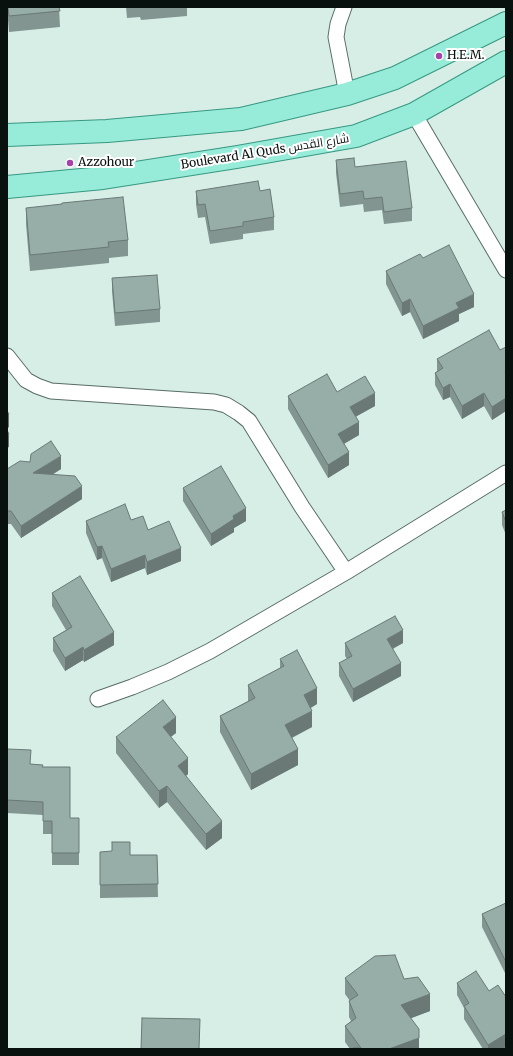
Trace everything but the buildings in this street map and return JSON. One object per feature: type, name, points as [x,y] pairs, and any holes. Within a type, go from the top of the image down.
[{"type":"main road","points":[[7,135],[107,131],[241,119],[347,94],[395,78],[506,23]]},
{"type":"main road","name":"Boulevard Al Quds شارع القدس","points":[[7,187],[103,178],[237,157],[356,136],[414,114],[506,62]]},
{"type":"street","points":[[344,7],[338,24],[336,37],[347,94]]},
{"type":"street","points":[[414,114],[506,270]]},
{"type":"street","points":[[7,356],[26,380],[51,391],[214,402],[226,405],[239,413],[249,421],[302,507],[346,572]]},
{"type":"street","points":[[98,699],[132,687],[188,662],[216,647],[346,572],[506,473]]},
{"type":"place","name":"H.E.M.","points":[[439,56]]},
{"type":"place","name":"Azzohour","points":[[70,163]]}]
